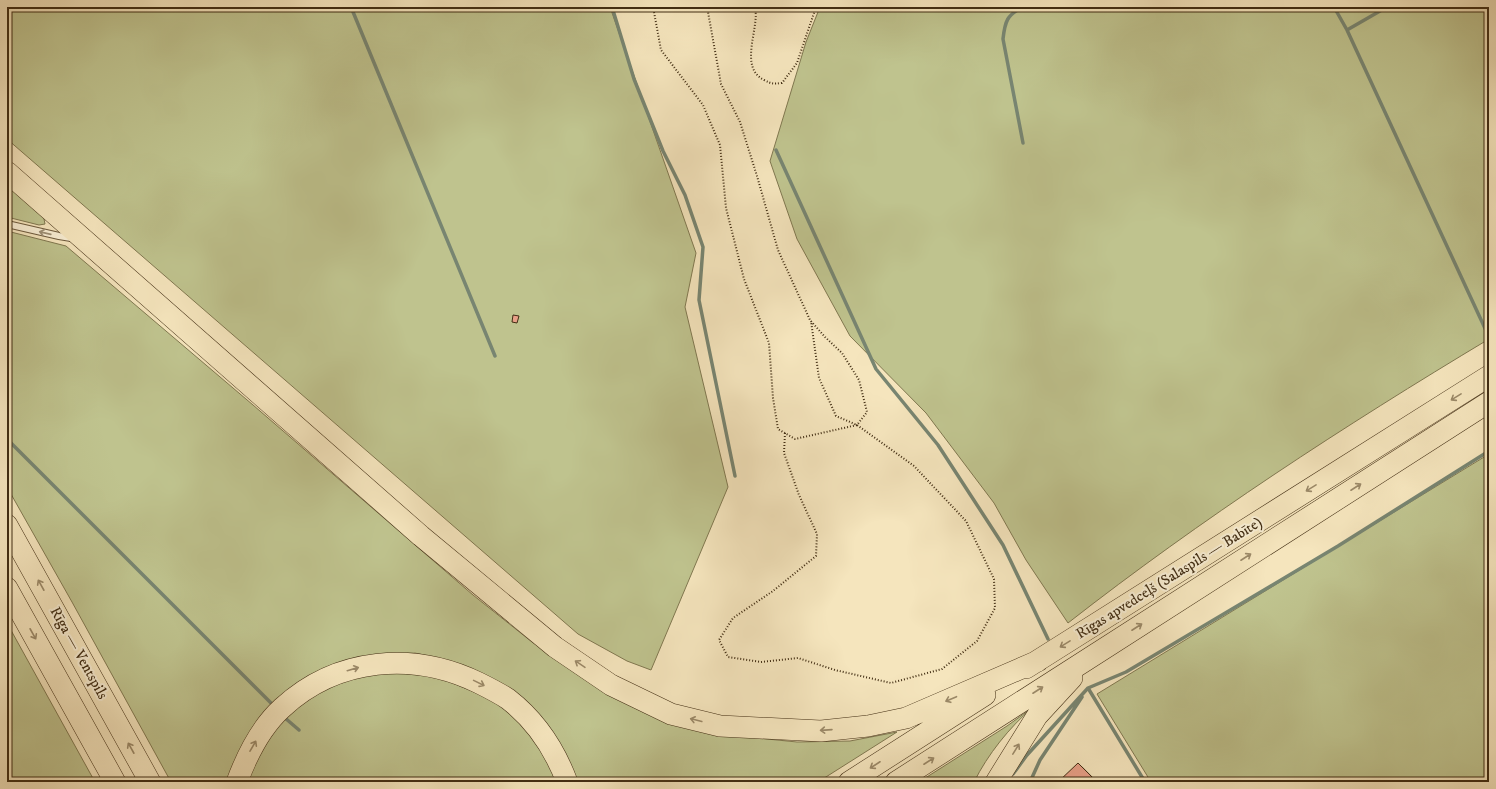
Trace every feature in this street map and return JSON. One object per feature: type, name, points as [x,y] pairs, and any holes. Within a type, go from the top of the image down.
[{"type":"highway","points":[[7,172],[421,536],[554,647],[611,685],[671,714],[720,726],[821,731],[868,726],[906,718],[1038,661]]},
{"type":"highway","name":"Rīgas apvedceļš (Salaspils — Babīte)","points":[[849,782],[1489,376]]},
{"type":"highway","name":"Rīgas apvedceļš (Salaspils — Babīte)","points":[[896,782],[1489,402]]},
{"type":"highway","name":"Rīga — Ventspils","points":[[7,525],[150,782]]},
{"type":"highway","name":"Rīga — Ventspils","points":[[7,588],[115,782]]},
{"type":"highway","points":[[996,782],[1037,716],[1067,683],[1104,648]]},
{"type":"highway","points":[[237,782],[252,747],[266,726],[282,708],[300,693],[329,677],[346,671],[361,667],[398,662],[421,664],[444,669],[470,678],[508,699],[541,733],[558,761],[567,782]]},
{"type":"lane","points":[[7,224],[59,236],[83,239]]},
{"type":"path","points":[[657,7],[654,12],[661,50],[703,105],[720,145],[726,208],[744,279],[769,342],[773,398],[778,429],[795,438],[857,425],[867,412],[859,380],[842,353],[810,320]]},
{"type":"path","points":[[709,7],[708,12],[721,84],[740,122],[778,250],[810,320],[819,378],[836,416],[857,425],[914,466],[966,521],[994,579],[995,608],[977,641],[942,669],[891,683],[835,670],[798,658],[761,662],[728,657],[719,640],[733,618],[773,591],[816,556],[817,534],[799,495],[784,453],[785,433]]},
{"type":"path","points":[[755,7],[756,11],[751,64],[758,77],[773,84],[782,83],[797,63],[816,7]]},
{"type":"green space","points":[[7,7],[610,7],[696,253],[685,307],[728,487],[651,670],[627,661],[578,634],[7,139]]},
{"type":"green space","points":[[820,7],[1489,7],[1489,339],[1381,405],[1221,510],[1068,623],[1026,560],[994,503],[926,413],[850,336],[797,239],[770,161],[806,42]]},
{"type":"green space","points":[[7,184],[43,214],[45,224],[39,225],[7,217]]},
{"type":"green space","points":[[7,231],[66,246],[473,595],[532,642],[600,688],[717,734],[797,742],[850,741],[897,732],[818,782],[575,782],[564,754],[449,661],[415,653],[376,655],[309,678],[230,782],[171,782],[7,487]]},
{"type":"green space","points":[[1489,454],[1489,782],[1151,782],[1097,694]]},
{"type":"green space","points":[[7,623],[95,782],[7,782]]},
{"type":"green space","points":[[381,671],[439,677],[495,701],[524,726],[545,754],[558,782],[246,782],[249,772],[276,726],[300,704],[334,684]]},
{"type":"green space","points":[[1032,708],[1015,724],[1000,742],[986,761],[974,782],[919,782],[1007,726]]},
{"type":"building","points":[[513,315],[519,316],[517,323],[512,322]]},
{"type":"building","points":[[1078,763],[1093,778],[1089,782],[1058,782]]},
{"type":"waterway","points":[[351,7],[495,356]]},
{"type":"waterway","points":[[612,7],[634,79],[663,151],[685,195],[703,247],[699,300],[735,476]]},
{"type":"waterway","points":[[1023,7],[1013,13],[1008,19],[1003,39],[1023,143]]},
{"type":"waterway","points":[[1334,7],[1347,30],[1489,337]]},
{"type":"waterway","points":[[1347,30],[1387,7]]},
{"type":"waterway","points":[[776,150],[876,369],[938,445],[1003,545],[1048,639]]},
{"type":"waterway","points":[[7,439],[275,707]]},
{"type":"waterway","points":[[1013,774],[1027,755],[1088,688],[1126,672],[1338,546],[1489,451]]},
{"type":"waterway","points":[[1088,688],[1145,782]]},
{"type":"waterway","points":[[1030,782],[1040,760],[1082,697]]},
{"type":"waterway","points":[[285,718],[299,730]]}]
